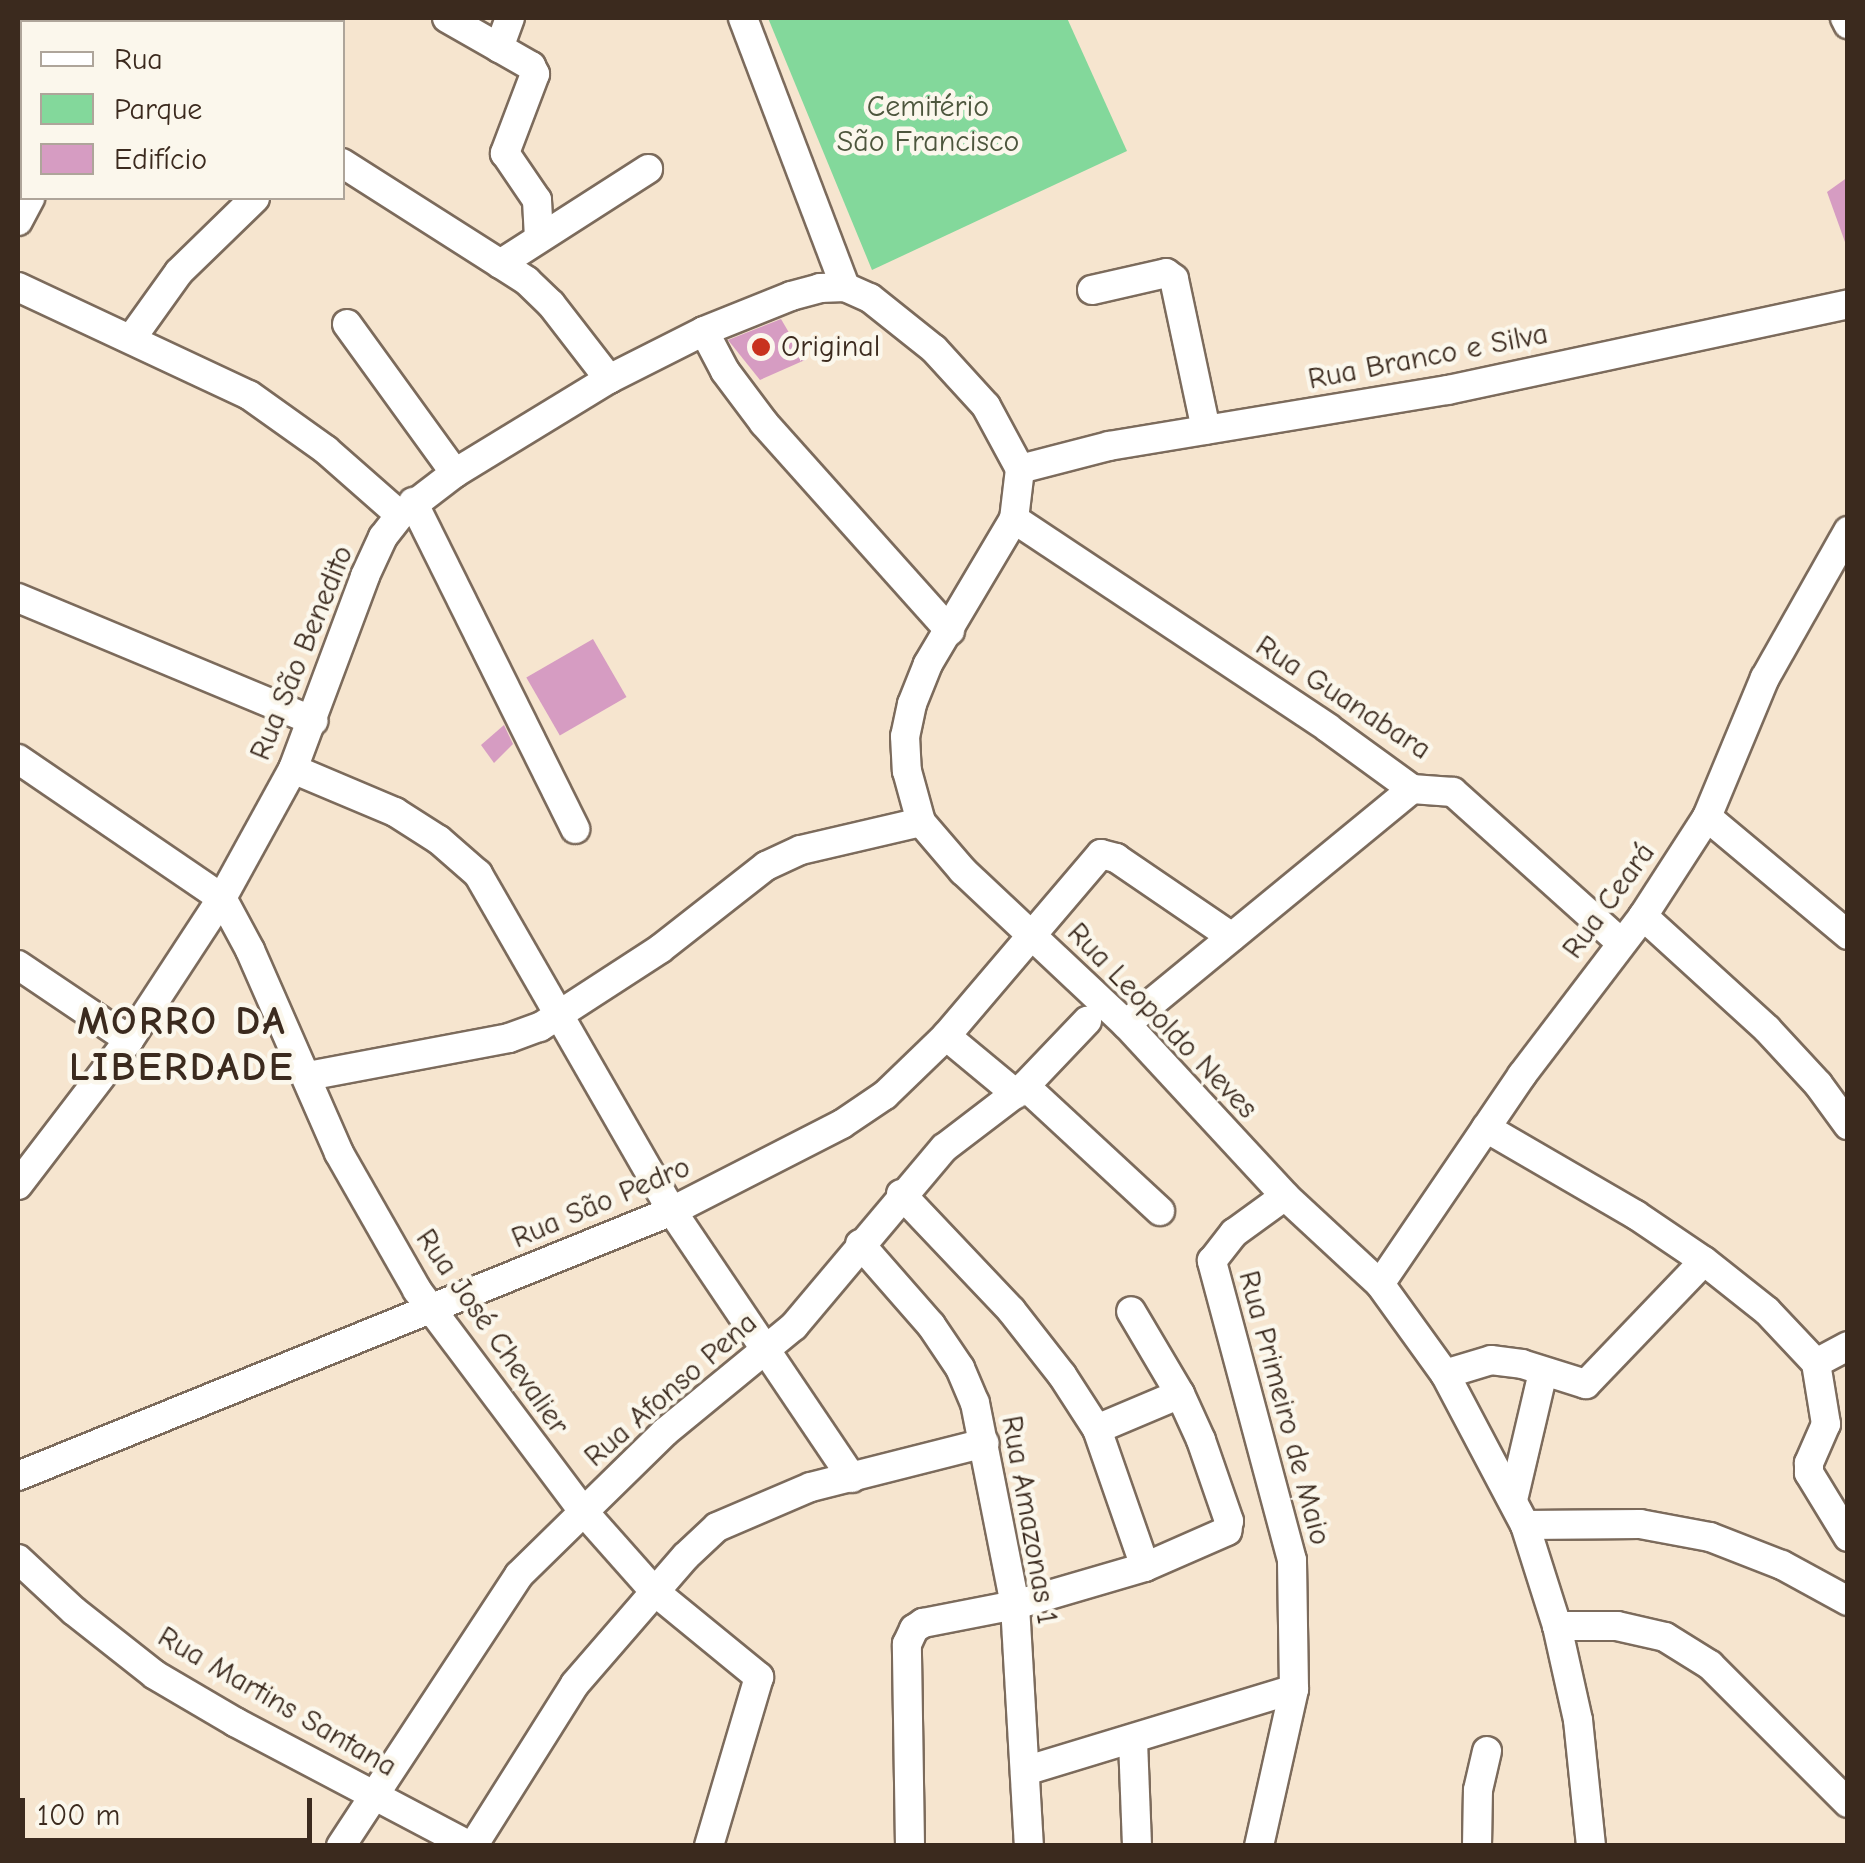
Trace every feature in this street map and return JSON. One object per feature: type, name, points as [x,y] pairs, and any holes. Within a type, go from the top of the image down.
[{"type":"street","points":[[447,18],[531,66],[535,74],[505,153],[537,200],[540,237]]},
{"type":"street","points":[[499,48],[510,18]]},
{"type":"street","points":[[743,18],[845,288],[870,298],[934,348],[986,406],[1020,469]]},
{"type":"street","points":[[345,166],[500,264],[551,304],[609,379]]},
{"type":"street","points":[[500,264],[648,168]]},
{"type":"street","points":[[131,338],[179,272],[253,200]]},
{"type":"street","points":[[1092,290],[1166,273],[1174,278],[1206,430]]},
{"type":"street","points":[[18,287],[249,395],[286,418],[406,509],[576,829]]},
{"type":"street","name":"Rua São Benedito","points":[[20,1180],[128,1040],[222,898],[293,769],[365,576],[384,537],[406,509],[455,473],[609,379],[704,331],[791,296],[820,288],[845,288]]},
{"type":"street","name":"Rua Branco e Silva","points":[[1020,469],[1109,446],[1448,390],[1848,304]]},
{"type":"street","points":[[346,324],[455,473]]},
{"type":"street","points":[[704,331],[726,371],[764,423],[950,632]]},
{"type":"street","name":"Rua Leopoldo Neves","points":[[1020,469],[1014,519],[928,664],[904,736],[908,772],[921,822],[963,871],[1126,1024],[1284,1196],[1380,1284],[1445,1374],[1519,1513],[1557,1626],[1578,1720],[1591,1846]]},
{"type":"street","name":"Rua Guanabara","points":[[1014,519],[1328,728],[1412,789],[1453,792],[1621,942]]},
{"type":"street","name":"Rua Ceará","points":[[1380,1284],[1486,1128],[1643,916],[1708,817],[1765,678],[1848,531]]},
{"type":"street","points":[[18,598],[312,721]]},
{"type":"street","name":"Rua José Chevalier","points":[[18,759],[222,898],[308,1076],[340,1153],[432,1310],[583,1511],[654,1591],[755,1671],[759,1683],[710,1846]]},
{"type":"street","points":[[293,769],[394,812],[439,840],[478,874],[672,1210],[852,1478]]},
{"type":"street","points":[[1126,1024],[1412,789]]},
{"type":"street","points":[[1708,817],[1848,935]]},
{"type":"street","points":[[308,1076],[509,1038],[540,1027],[660,949],[785,856],[921,822]]},
{"type":"street","name":"Rua São Pedro","points":[[18,1476],[672,1210],[842,1124],[884,1095],[946,1036],[1097,858],[1107,854],[1116,858],[1232,937]]},
{"type":"street","points":[[1643,916],[1766,1029],[1818,1084],[1848,1125]]},
{"type":"street","points":[[18,965],[128,1040]]},
{"type":"street","name":"Rua Afonso Pena","points":[[341,1846],[519,1575],[723,1382],[766,1353],[794,1326],[901,1194],[944,1148],[1020,1090],[1087,1022]]},
{"type":"street","points":[[946,1036],[1020,1090],[1160,1211]]},
{"type":"street","points":[[1486,1128],[1636,1215],[1704,1262],[1767,1311],[1816,1364],[1826,1424],[1809,1463],[1809,1473],[1848,1536]]},
{"type":"street","points":[[901,1194],[1011,1310],[1097,1429],[1145,1567]]},
{"type":"street","name":"Rua Primeiro de Maio","points":[[1259,1846],[1294,1689],[1295,1609],[1286,1528],[1212,1260],[1234,1233],[1284,1196]]},
{"type":"street","name":"Rua Amazonas 1","points":[[860,1244],[931,1326],[960,1368],[975,1403],[1015,1605],[1028,1770],[1029,1846]]},
{"type":"street","points":[[1445,1374],[1492,1360],[1577,1384],[1592,1380],[1704,1262]]},
{"type":"street","points":[[910,1846],[907,1644],[922,1623],[1015,1605],[1145,1567],[1223,1535],[1229,1521],[1180,1394],[1131,1311]]},
{"type":"street","points":[[1816,1364],[1848,1346]]},
{"type":"street","points":[[1543,1372],[1519,1513],[1640,1524],[1710,1537],[1782,1565],[1848,1601]]},
{"type":"street","points":[[1097,1429],[1180,1394]]},
{"type":"street","points":[[472,1846],[576,1684],[654,1591],[717,1527],[812,1487],[985,1443]]},
{"type":"street","name":"Rua Martins Santana","points":[[18,1559],[74,1611],[155,1675],[472,1846]]},
{"type":"street","points":[[1557,1626],[1617,1626],[1665,1636],[1710,1665],[1845,1795]]},
{"type":"street","points":[[1028,1770],[1294,1689]]},
{"type":"street","points":[[1133,1740],[1138,1846]]},
{"type":"street","points":[[1477,1846],[1478,1790],[1486,1751]]},
{"type":"green space","name":"Cemitério São Francisco","points":[[768,18],[1067,18],[1127,151],[872,270]]},
{"type":"building","points":[[1848,177],[1848,242],[1845,242],[1827,192]]},
{"type":"building","name":"Original","points":[[781,319],[805,360],[760,380],[728,340]]},
{"type":"building","points":[[593,639],[626,697],[560,736],[526,678]]},
{"type":"building","points":[[504,725],[513,744],[494,763],[481,745]]},
{"type":"place","name":"Original","points":[[761,347]]},
{"type":"district","name":"MORRO DA LIBERDADE","points":[[182,1044]]}]
